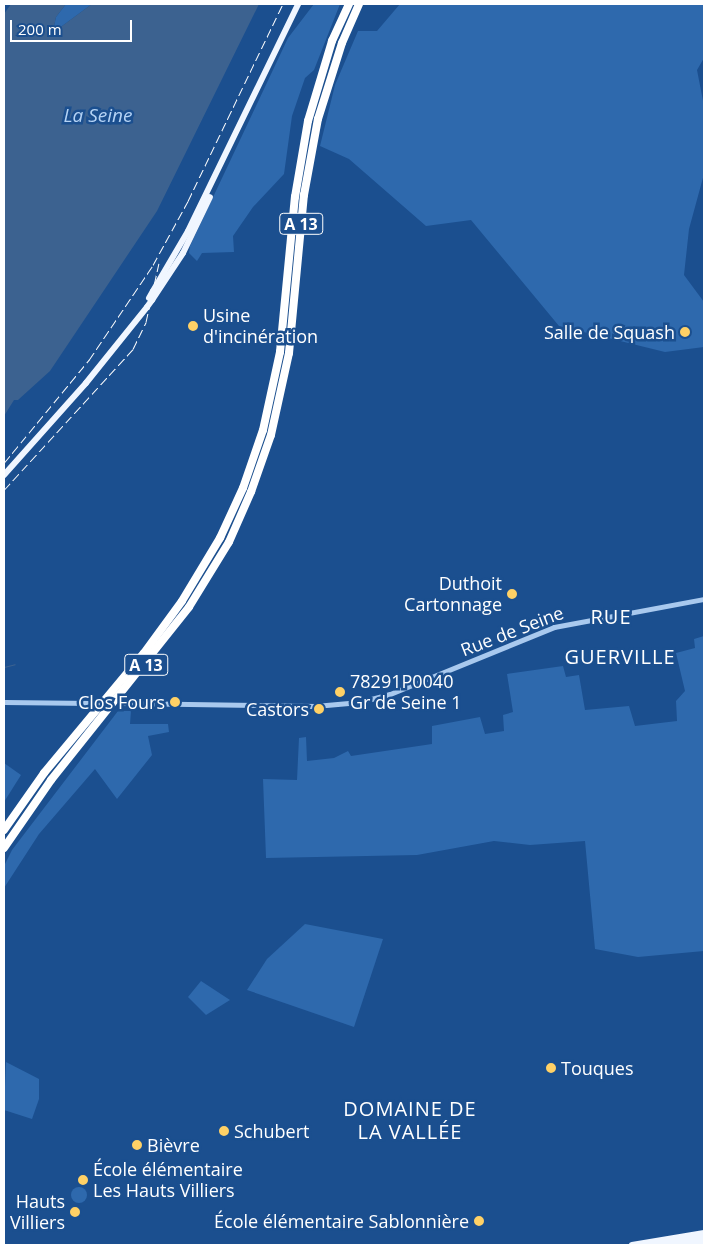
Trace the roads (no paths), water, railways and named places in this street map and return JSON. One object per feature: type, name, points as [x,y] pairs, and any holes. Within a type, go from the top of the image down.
[{"type":"highway","name":"A 13","points":[[4,848],[51,780],[190,607],[229,542],[262,464],[267,450],[289,354],[311,151],[330,79],[359,4]]},
{"type":"highway","name":"A 13","points":[[4,830],[44,774],[144,653],[182,601],[220,538],[253,462],[280,352],[302,147],[329,51],[348,5]]},
{"type":"main road","points":[[4,475],[86,383],[147,307],[153,291],[181,245],[232,144],[298,4]]},
{"type":"main road","points":[[134,324],[202,215],[232,144]]},
{"type":"main road","points":[[632,1245],[704,1232]]},
{"type":"main road","points":[[652,1245],[704,1238]]},
{"type":"main road","points":[[677,1245],[704,1242]]},
{"type":"street","name":"Rue de Seine","points":[[122,703],[335,706],[390,694],[554,627],[704,599]]},
{"type":"street","points":[[4,702],[92,703]]},
{"type":"water","name":"La Seine","points":[[11,4],[66,4],[56,17],[54,26],[58,29],[92,4],[259,4],[157,211],[50,371],[18,400],[14,400],[4,416],[4,14]]},
{"type":"waterway","points":[[4,667],[15,664]]},
{"type":"railway","points":[[4,463],[89,360],[153,265],[188,201],[283,4]]},
{"type":"railway","points":[[4,490],[133,349],[146,322],[159,263]]},
{"type":"place","name":"Usine d'incinération","points":[[193,326]]},
{"type":"place","name":"Salle de Squash","points":[[685,332]]},
{"type":"place","name":"Duthoit Cartonnage","points":[[512,594]]},
{"type":"place","name":"78291P0040 Gr de Seine 1","points":[[340,692]]},
{"type":"place","name":"Clos Fours","points":[[175,702]]},
{"type":"place","name":"Castors","points":[[319,709]]},
{"type":"place","name":"Touques","points":[[551,1068]]},
{"type":"place","name":"Schubert","points":[[224,1131]]},
{"type":"place","name":"Bièvre","points":[[137,1145]]},
{"type":"place","name":"École élémentaire Les Hauts Villiers","points":[[83,1180]]},
{"type":"place","name":"Hauts Villiers","points":[[75,1212]]},
{"type":"place","name":"École élémentaire Sablonnière","points":[[479,1221]]},
{"type":"district","name":"RUE","points":[[611,616]]},
{"type":"district","name":"GUERVILLE","points":[[620,656]]},
{"type":"district","name":"DOMAINE DE LA VALLÉE","points":[[410,1120]]}]
